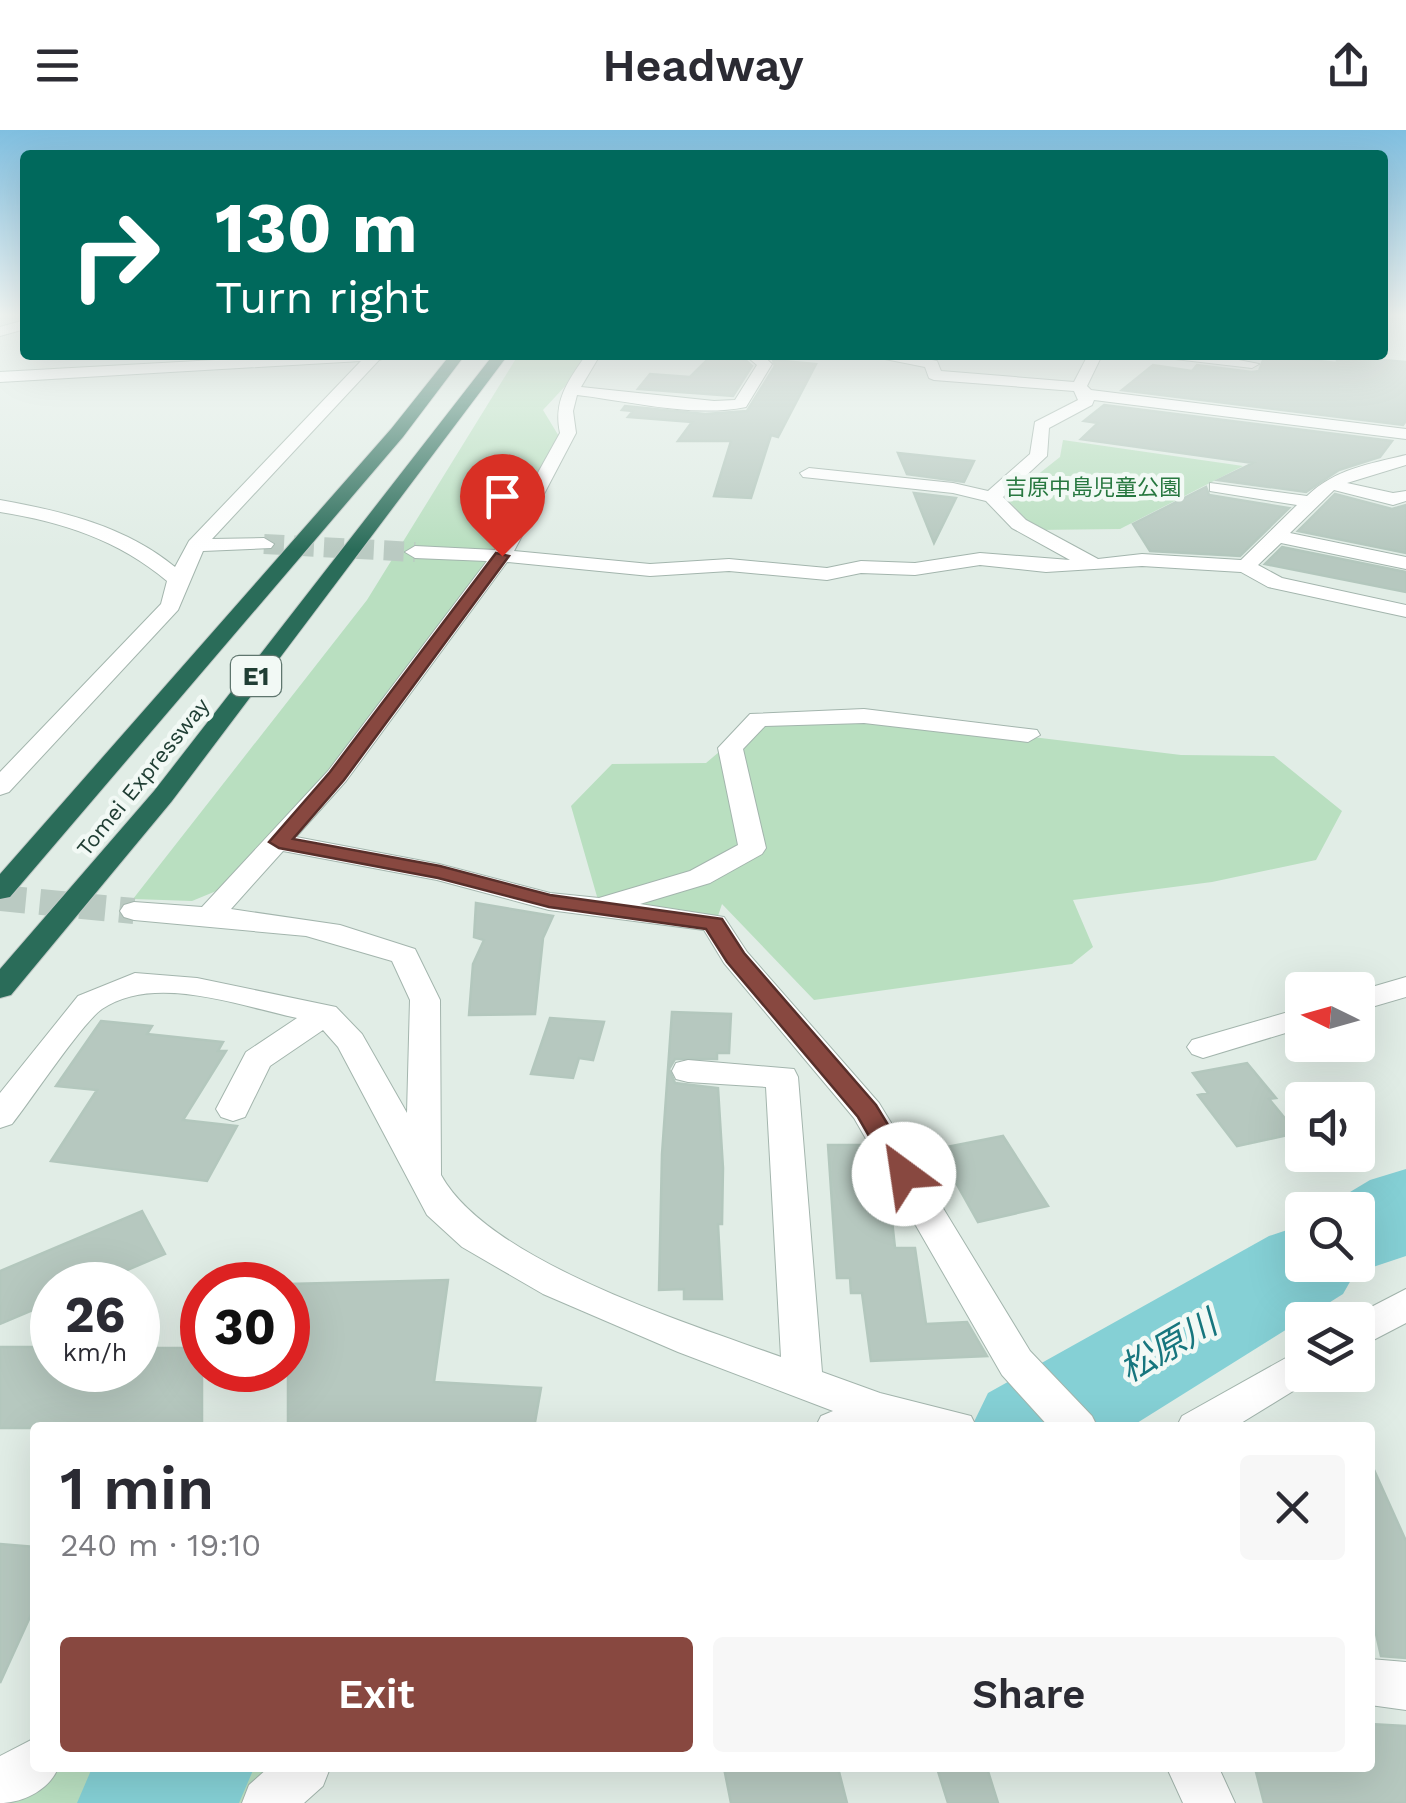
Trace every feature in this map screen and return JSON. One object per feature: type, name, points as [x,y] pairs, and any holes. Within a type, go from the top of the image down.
[{"type":"highway","name":"Tomei Expressway","points":[[0,891],[427,394]]},
{"type":"highway","name":"Tomei Expressway","points":[[0,988],[163,796],[471,394]]},
{"type":"street","points":[[0,787],[171,606],[178,580],[196,545],[338,394]]},
{"type":"street","points":[[210,916],[348,762],[502,556],[568,433],[562,414],[569,394]]},
{"type":"street","points":[[607,394],[714,406],[740,404],[746,394]]},
{"type":"street","points":[[992,498],[1038,456],[1041,426],[1086,402],[1083,394]]},
{"type":"street","points":[[1112,394],[1406,434]]},
{"type":"street","points":[[1246,566],[1279,538],[1330,484],[1354,473],[1406,460]]},
{"type":"street","points":[[809,473],[952,488],[992,498],[1019,524],[1095,565]]},
{"type":"street","points":[[1330,484],[1402,498]]},
{"type":"street","points":[[1216,487],[1312,502]]},
{"type":"street","points":[[0,506],[79,520],[154,556],[178,580]]},
{"type":"street","points":[[1279,538],[1406,563]]},
{"type":"street","points":[[196,545],[264,544]]},
{"type":"street","points":[[415,552],[650,570],[729,565],[827,574],[860,567],[915,569],[980,560],[1095,565],[1142,560],[1246,566],[1275,583],[1406,611]]},
{"type":"street","points":[[600,908],[700,877],[752,848],[730,748],[758,719],[864,716],[1028,735]]},
{"type":"street","points":[[279,842],[440,872],[549,901],[714,923],[735,957],[867,1111],[1016,1363],[1073,1422]]},
{"type":"street","points":[[134,911],[210,916],[364,938],[404,955],[425,1000],[423,1175]]},
{"type":"street","points":[[0,1116],[89,1003],[135,982],[197,988],[325,1014],[351,1041],[440,1206],[475,1236],[556,1284],[692,1341],[879,1410],[934,1422]]},
{"type":"street","points":[[1375,997],[1406,987]]},
{"type":"street","points":[[232,1109],[256,1060],[325,1014]]},
{"type":"street","points":[[1203,1047],[1285,1023]]},
{"type":"street","points":[[688,1071],[782,1077],[803,1382]]},
{"type":"street","points":[[1375,1322],[1406,1304]]},
{"type":"street","points":[[1207,1422],[1285,1375]]},
{"type":"street","points":[[850,1422],[879,1410]]},
{"type":"street","points":[[1375,1683],[1406,1686]]},
{"type":"street","points":[[0,1785],[30,1766]]},
{"type":"street","points":[[267,1803],[301,1772]]},
{"type":"street","points":[[1194,1772],[1210,1803]]},
{"type":"green space","points":[[494,394],[558,394],[543,410],[563,443],[507,547],[409,677],[226,887],[192,901],[133,899],[367,600]]},
{"type":"green space","name":"吉原中島児童公園","points":[[1063,440],[1243,466],[1120,529],[1036,530],[1007,499],[1060,457]]},
{"type":"green space","points":[[758,719],[957,728],[1181,755],[1274,756],[1342,811],[1316,860],[1212,882],[1073,900],[1093,947],[1072,964],[814,1000],[722,904],[718,916],[600,907],[571,806],[612,764],[706,763]]},
{"type":"green space","points":[[34,1772],[322,1772],[285,1803],[0,1803],[0,1794]]},
{"type":"building","points":[[758,394],[800,394],[778,437],[771,435],[751,498],[714,496],[731,441],[678,441],[692,422],[628,417],[633,411],[622,410],[625,406],[705,414],[747,411]]},
{"type":"building","points":[[1155,394],[1406,394],[1403,425]]},
{"type":"building","points":[[1104,405],[1392,441],[1380,457],[1339,470],[1306,492],[1218,480],[1253,463],[1081,439],[1098,423],[1084,421]]},
{"type":"building","points":[[898,453],[974,461],[964,482],[907,474]]},
{"type":"building","points":[[1206,487],[1209,495],[1289,508],[1240,556],[1150,551],[1133,524]]},
{"type":"building","points":[[914,493],[956,498],[934,543]]},
{"type":"building","points":[[1335,494],[1392,509],[1406,505],[1406,553],[1298,531]]},
{"type":"building","points":[[1282,547],[1406,572],[1406,592],[1265,564]]},
{"type":"building","points":[[476,903],[553,916],[543,938],[535,1014],[469,1015],[473,964],[484,940],[474,937]]},
{"type":"building","points":[[672,1012],[731,1014],[729,1053],[717,1053],[717,1059],[675,1059],[669,1069],[675,1083],[718,1088],[723,1168],[722,1224],[718,1224],[722,1299],[684,1299],[684,1289],[659,1290],[662,1154]]},
{"type":"building","points":[[550,1018],[604,1022],[593,1060],[579,1058],[573,1078],[531,1074]]},
{"type":"building","points":[[101,1021],[152,1026],[147,1034],[223,1042],[218,1051],[226,1051],[183,1120],[237,1126],[207,1181],[51,1161],[97,1090],[56,1086]]},
{"type":"building","points":[[1247,1063],[1276,1098],[1269,1099],[1285,1118],[1285,1136],[1237,1146],[1198,1095],[1208,1093],[1193,1073]]},
{"type":"building","points":[[1003,1136],[1048,1206],[978,1222],[937,1149]]},
{"type":"building","points":[[828,1145],[865,1145],[888,1184],[895,1248],[915,1248],[926,1324],[967,1322],[987,1356],[871,1361],[862,1293],[851,1293],[850,1278],[837,1278]]},
{"type":"building","points":[[142,1211],[165,1254],[146,1262],[30,1262],[30,1311],[0,1324],[0,1271]]},
{"type":"building","points":[[448,1280],[434,1382],[541,1388],[535,1422],[288,1422],[288,1392],[310,1392],[310,1283]]},
{"type":"building","points":[[0,1347],[30,1347],[30,1392],[160,1392],[160,1348],[180,1348],[180,1392],[202,1392],[202,1422],[30,1422],[30,1428],[0,1428]]},
{"type":"building","points":[[1375,1472],[1406,1541],[1406,1658],[1381,1656],[1375,1629]]},
{"type":"building","points":[[0,1544],[30,1547],[30,1617],[0,1683]]},
{"type":"building","points":[[1375,1724],[1406,1726],[1406,1803],[1264,1803],[1256,1772],[1375,1772]]},
{"type":"building","points":[[725,1772],[839,1772],[847,1803],[731,1803]]},
{"type":"building","points":[[938,1772],[988,1772],[998,1803],[948,1803]]},
{"type":"waterway","name":"松原川","points":[[1375,1225],[1406,1207]]},
{"type":"waterway","name":"松原川","points":[[1040,1422],[1285,1277]]},
{"type":"waterway","name":"松原川","points":[[149,1803],[179,1772]]},
{"type":"tunnel","points":[[264,544],[415,552]]},
{"type":"tunnel","points":[[0,898],[134,911]]},
{"type":"route","points":[[502,556],[337,776],[279,842],[440,872],[549,901],[714,923],[735,957],[867,1111],[904,1174]]}]
